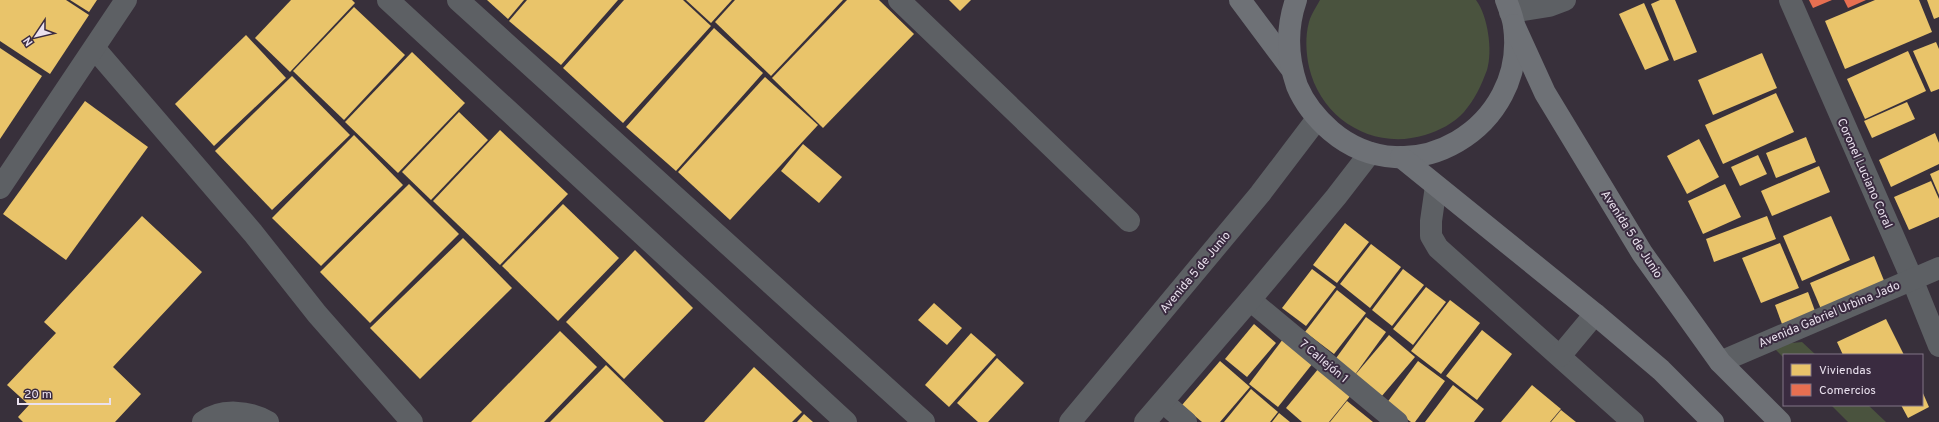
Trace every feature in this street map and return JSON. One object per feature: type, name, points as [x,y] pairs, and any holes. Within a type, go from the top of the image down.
[{"type":"main road","points":[[1240,0],[1290,67],[1302,98],[1317,119],[1341,140],[1370,153],[1401,158],[1433,153],[1457,142],[1463,139],[1488,118],[1506,90],[1515,59],[1510,12]]},
{"type":"main road","points":[[1290,67],[1288,34],[1296,0]]},
{"type":"main road","name":"Avenida 5 de Junio","points":[[1510,12],[1545,92],[1642,253],[1720,362],[1780,422]]},
{"type":"main road","points":[[1401,158],[1595,314],[1661,370],[1713,422]]},
{"type":"street","points":[[0,188],[126,0]]},
{"type":"street","points":[[388,0],[846,422]]},
{"type":"street","points":[[458,0],[924,422]]},
{"type":"street","points":[[899,0],[1128,221]]},
{"type":"street","points":[[1510,12],[1549,6],[1565,0]]},
{"type":"street","name":"Coronel Luciano Coral","points":[[1790,0],[1912,279],[1939,346]]},
{"type":"street","points":[[95,48],[253,233],[317,314],[412,422]]},
{"type":"street","name":"Avenida 5 de Junio","points":[[1070,422],[1260,194],[1317,119]]},
{"type":"street","points":[[1145,422],[1250,300],[1370,153]]},
{"type":"street","points":[[1436,186],[1431,221],[1431,236],[1438,248],[1633,422]]},
{"type":"street","name":"Avenida Gabriel Urbina Jado","points":[[1720,362],[1939,268]]},
{"type":"street","name":"7 Callejón 1","points":[[1250,300],[1397,422]]},
{"type":"street","points":[[1560,356],[1595,314]]},
{"type":"street","points":[[1163,402],[1186,422]]},
{"type":"street","points":[[203,422],[232,412],[261,418],[268,422]]},
{"type":"green space","points":[[1320,0],[1476,0],[1484,15],[1490,53],[1487,70],[1480,87],[1464,112],[1441,129],[1425,135],[1406,139],[1387,138],[1369,134],[1352,126],[1337,116],[1325,102],[1315,86],[1307,56],[1306,44],[1309,22]]},
{"type":"green space","points":[[1802,342],[1815,354],[1783,354],[1783,357],[1771,345]]},
{"type":"green space","points":[[1832,406],[1869,406],[1886,422],[1848,422]]},
{"type":"building: Viviendas","points":[[0,0],[66,0],[89,15],[50,74],[0,41]]},
{"type":"building: Viviendas","points":[[70,0],[97,0],[89,12]]},
{"type":"building: Viviendas","points":[[291,0],[352,0],[355,3],[290,72],[255,38]]},
{"type":"building: Viviendas","points":[[487,0],[524,0],[508,19]]},
{"type":"building: Viviendas","points":[[527,0],[618,0],[561,65],[509,21]]},
{"type":"building: Viviendas","points":[[624,0],[683,0],[711,26],[623,123],[563,68]]},
{"type":"building: Viviendas","points":[[686,0],[732,0],[711,23]]},
{"type":"building: Viviendas","points":[[735,0],[843,0],[771,76],[715,22]]},
{"type":"building: Viviendas","points":[[847,0],[879,0],[914,34],[823,128],[772,78]]},
{"type":"building: Viviendas","points":[[949,0],[971,0],[960,11]]},
{"type":"building: Viviendas","points":[[1660,0],[1675,0],[1697,52],[1674,61],[1651,4]]},
{"type":"building: Viviendas","points":[[1875,0],[1919,0],[1932,32],[1845,69],[1825,21]]},
{"type":"building: Viviendas","points":[[1927,0],[1939,0],[1939,17],[1934,19]]},
{"type":"building: Viviendas","points":[[1644,3],[1669,60],[1645,70],[1619,14]]},
{"type":"building: Viviendas","points":[[354,7],[405,55],[344,120],[293,71]]},
{"type":"building: Viviendas","points":[[714,28],[763,73],[676,171],[626,127]]},
{"type":"building: Viviendas","points":[[246,35],[286,78],[214,146],[175,104]]},
{"type":"building: Viviendas","points":[[1936,42],[1939,49],[1939,89],[1931,92],[1913,51]]},
{"type":"building: Viviendas","points":[[0,48],[42,76],[0,139]]},
{"type":"building: Viviendas","points":[[1908,51],[1926,91],[1865,119],[1847,79]]},
{"type":"building: Viviendas","points":[[412,52],[465,103],[398,173],[345,122]]},
{"type":"building: Viviendas","points":[[1762,53],[1777,88],[1713,115],[1698,80]]},
{"type":"building: Viviendas","points":[[292,76],[350,135],[272,210],[215,151]]},
{"type":"building: Viviendas","points":[[765,77],[818,125],[730,220],[678,172]]},
{"type":"building: Viviendas","points":[[1776,93],[1794,132],[1723,164],[1705,125]]},
{"type":"building: Viviendas","points":[[85,101],[148,147],[66,260],[3,214]]},
{"type":"building: Viviendas","points":[[1907,102],[1915,119],[1872,138],[1864,121]]},
{"type":"building: Viviendas","points":[[459,112],[488,140],[431,200],[402,172]]},
{"type":"building: Viviendas","points":[[500,130],[568,194],[500,265],[433,201]]},
{"type":"building: Viviendas","points":[[1935,133],[1939,143],[1939,164],[1891,187],[1879,160]]},
{"type":"building: Viviendas","points":[[354,135],[403,185],[321,266],[272,218]]},
{"type":"building: Viviendas","points":[[1806,137],[1816,162],[1776,178],[1766,153]]},
{"type":"building: Viviendas","points":[[1699,139],[1719,177],[1687,194],[1667,156]]},
{"type":"building: Viviendas","points":[[803,144],[842,177],[819,203],[781,171]]},
{"type":"building: Viviendas","points":[[1758,155],[1767,174],[1740,186],[1731,167]]},
{"type":"building: Viviendas","points":[[1819,166],[1830,192],[1772,216],[1761,191]]},
{"type":"building: Viviendas","points":[[1939,170],[1939,195],[1930,174]]},
{"type":"building: Viviendas","points":[[1931,181],[1939,199],[1939,217],[1909,230],[1894,197]]},
{"type":"building: Viviendas","points":[[409,184],[459,234],[370,323],[320,272]]},
{"type":"building: Viviendas","points":[[1725,184],[1741,217],[1703,234],[1688,201]]},
{"type":"building: Viviendas","points":[[563,204],[619,258],[558,321],[502,266]]},
{"type":"building: Viviendas","points":[[142,216],[202,272],[113,367],[141,394],[115,422],[23,422],[18,417],[29,405],[7,385],[56,333],[44,322]]},
{"type":"building: Viviendas","points":[[1767,216],[1776,239],[1714,262],[1706,239]]},
{"type":"building: Viviendas","points":[[1831,216],[1850,260],[1802,281],[1783,236]]},
{"type":"building: Viviendas","points":[[1345,223],[1369,242],[1337,283],[1313,265]]},
{"type":"building: Viviendas","points":[[463,238],[512,288],[420,379],[370,328]]},
{"type":"building: Viviendas","points":[[1780,243],[1799,288],[1761,303],[1742,258]]},
{"type":"building: Viviendas","points":[[1371,244],[1401,267],[1370,308],[1340,284]]},
{"type":"building: Viviendas","points":[[635,250],[693,308],[624,379],[566,322]]},
{"type":"building: Viviendas","points":[[1874,256],[1885,283],[1821,309],[1810,283]]},
{"type":"building: Viviendas","points":[[1312,269],[1336,287],[1306,326],[1282,308]]},
{"type":"building: Viviendas","points":[[1403,269],[1424,285],[1392,326],[1372,310]]},
{"type":"building: Viviendas","points":[[1426,287],[1446,302],[1413,345],[1393,329]]},
{"type":"building: Viviendas","points":[[1337,290],[1366,313],[1334,354],[1305,332]]},
{"type":"building: Viviendas","points":[[1808,292],[1815,311],[1782,324],[1775,305]]},
{"type":"building: Viviendas","points":[[1450,300],[1480,323],[1441,374],[1411,351]]},
{"type":"building: Viviendas","points":[[934,303],[962,328],[947,345],[918,320]]},
{"type":"building: Viviendas","points":[[1366,317],[1386,332],[1354,376],[1334,361]]},
{"type":"building: Viviendas","points":[[1886,319],[1904,354],[1843,354],[1837,342]]},
{"type":"building: Viviendas","points":[[1254,324],[1276,343],[1247,377],[1225,359]]},
{"type":"building: Viviendas","points":[[1482,330],[1512,354],[1477,400],[1446,376]]},
{"type":"building: Viviendas","points":[[560,331],[597,367],[544,422],[471,422]]},
{"type":"building: Viviendas","points":[[971,333],[996,355],[949,407],[925,385]]},
{"type":"building: Viviendas","points":[[1389,335],[1415,357],[1381,397],[1355,375]]},
{"type":"building: Viviendas","points":[[1283,339],[1313,363],[1278,407],[1249,384]]},
{"type":"building: Viviendas","points":[[997,358],[1024,383],[988,422],[978,422],[957,403]]},
{"type":"building: Viviendas","points":[[1220,361],[1250,387],[1220,422],[1202,422],[1182,405]]},
{"type":"building: Viviendas","points":[[1418,361],[1445,381],[1415,422],[1411,422],[1386,404]]},
{"type":"building: Viviendas","points":[[606,365],[664,422],[550,422]]},
{"type":"building: Viviendas","points":[[754,367],[802,412],[792,422],[704,422]]},
{"type":"building: Viviendas","points":[[1319,368],[1351,395],[1329,422],[1302,422],[1286,408]]},
{"type":"building: Viviendas","points":[[1453,385],[1484,409],[1474,422],[1425,422]]},
{"type":"building: Viviendas","points":[[1532,385],[1561,409],[1550,422],[1501,422]]},
{"type":"building: Viviendas","points":[[1251,389],[1278,412],[1270,422],[1224,422]]},
{"type":"building: Viviendas","points":[[1923,393],[1929,407],[1908,418],[1902,406],[1923,406]]},
{"type":"building: Viviendas","points":[[1347,401],[1373,422],[1330,422]]},
{"type":"building: Viviendas","points":[[1561,410],[1576,422],[1551,422]]},
{"type":"building: Viviendas","points":[[1279,413],[1290,422],[1272,422]]},
{"type":"building: Viviendas","points":[[804,414],[813,422],[797,422]]},
{"type":"building: Comercios","points":[[1809,0],[1832,0],[1813,8]]},
{"type":"building: Comercios","points":[[1844,0],[1866,0],[1848,8]]}]
